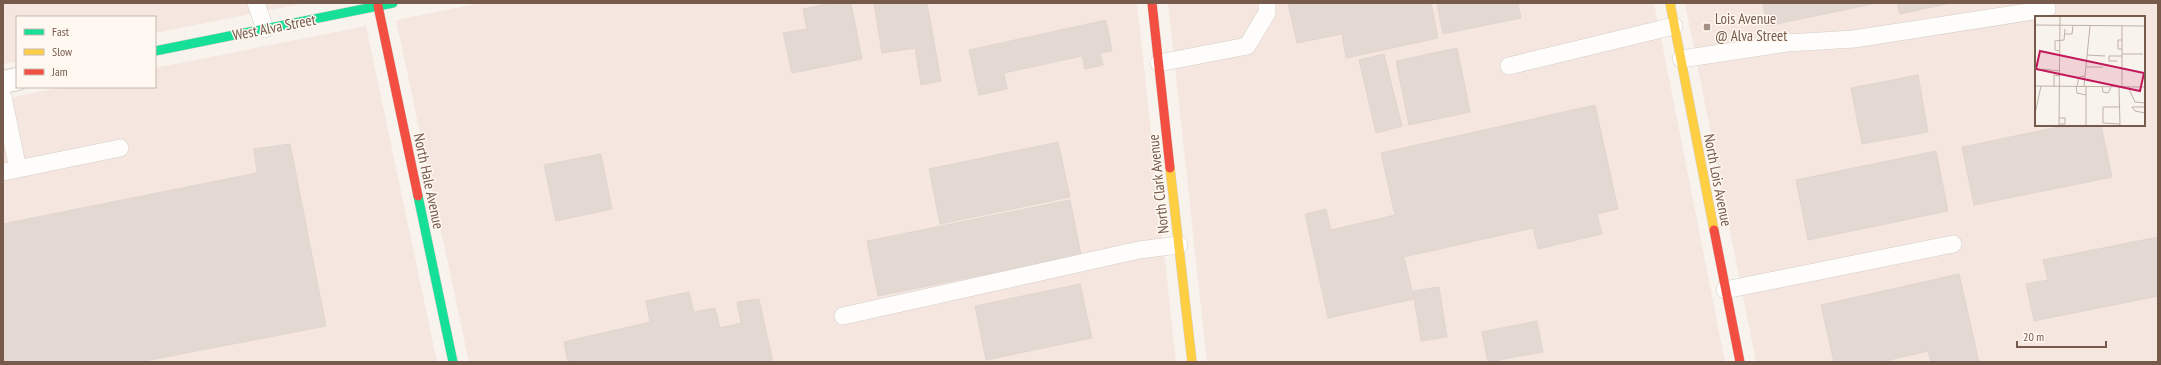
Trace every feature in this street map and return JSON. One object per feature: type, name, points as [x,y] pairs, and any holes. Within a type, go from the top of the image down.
[{"type":"street","name":"West Alva Street","points":[[156,51],[393,3]]},
{"type":"street","name":"North Clark Avenue","points":[[1152,3],[1192,362]]},
{"type":"street","name":"North Lois Avenue","points":[[1670,3],[1740,362]]},
{"type":"street","name":"North Hale Avenue","points":[[378,6],[453,362]]},
{"type":"street","points":[[3,82],[16,79]]},
{"type":"lane","points":[[256,3],[265,28]]},
{"type":"lane","points":[[1159,63],[1247,46],[1267,13],[1267,3]]},
{"type":"lane","points":[[1681,58],[1787,43],[1854,39],[2047,8]]},
{"type":"lane","points":[[1509,66],[1674,26]]},
{"type":"lane","points":[[3,97],[11,170],[120,148]]},
{"type":"lane","points":[[1726,290],[1953,244]]},
{"type":"lane","points":[[844,316],[1131,252],[1179,245]]},
{"type":"shaded area","points":[[3,3],[306,3],[156,33],[156,16],[16,16],[16,61],[3,64]]},
{"type":"shaded area","points":[[481,3],[1137,3],[1176,362],[469,362],[396,20]]},
{"type":"shaded area","points":[[1168,3],[1654,3],[1725,362],[1207,362]]},
{"type":"shaded area","points":[[1685,3],[2158,3],[2158,362],[1756,362]]},
{"type":"shaded area","points":[[366,26],[437,362],[3,362],[3,99],[58,88],[156,88],[156,68]]},
{"type":"building","points":[[831,3],[851,3],[862,59],[792,73],[783,33],[807,29],[803,9]]},
{"type":"building","points":[[874,3],[927,3],[941,81],[921,85],[915,48],[882,53]]},
{"type":"building","points":[[1288,3],[1431,3],[1438,38],[1346,58],[1342,34],[1297,43]]},
{"type":"building","points":[[1437,3],[1518,3],[1521,18],[1443,34]]},
{"type":"building","points":[[1763,3],[1877,3],[1767,26]]},
{"type":"building","points":[[1897,3],[1951,3],[1900,14]]},
{"type":"building","points":[[1106,20],[1112,51],[1100,53],[1103,65],[1085,69],[1082,56],[1004,73],[1007,89],[979,95],[969,50]]},
{"type":"building","points":[[1457,48],[1470,112],[1409,125],[1396,61]]},
{"type":"building","points":[[1384,54],[1402,126],[1376,133],[1359,60]]},
{"type":"building","points":[[1918,75],[1928,132],[1862,144],[1851,88]]},
{"type":"building","points":[[1595,105],[1618,209],[1597,214],[1602,234],[1538,249],[1533,228],[1404,257],[1414,299],[1328,318],[1305,214],[1326,209],[1331,230],[1395,215],[1381,153]]},
{"type":"building","points":[[2063,126],[2101,126],[2112,177],[1974,205],[1962,147]]},
{"type":"building","points":[[1058,142],[1070,197],[940,224],[929,169]]},
{"type":"building","points":[[290,144],[326,326],[140,362],[3,362],[3,224],[257,173],[254,149]]},
{"type":"building","points":[[1936,151],[1948,211],[1808,240],[1796,180]]},
{"type":"building","points":[[601,154],[612,209],[556,221],[544,165]]},
{"type":"building","points":[[1070,200],[1081,255],[878,296],[867,241]]},
{"type":"building","points":[[2158,237],[2158,296],[2034,321],[2026,284],[2048,280],[2043,260]]},
{"type":"building","points":[[1959,274],[1979,362],[1931,362],[1928,351],[1881,362],[1834,362],[1821,305]]},
{"type":"building","points":[[1080,284],[1092,338],[986,360],[975,306]]},
{"type":"building","points":[[1439,287],[1447,337],[1421,341],[1413,291]]},
{"type":"building","points":[[689,292],[694,312],[715,308],[720,328],[741,323],[737,302],[759,299],[773,362],[568,362],[564,342],[650,322],[646,301]]},
{"type":"building","points":[[1537,321],[1543,352],[1488,362],[1482,332]]},
{"type":"traffic: fast","points":[[156,51],[393,3]]},
{"type":"traffic: fast","points":[[418,196],[453,362]]},
{"type":"traffic: slow","points":[[1670,3],[1714,230]]},
{"type":"traffic: slow","points":[[1170,168],[1192,362]]},
{"type":"traffic: jam","points":[[1152,3],[1170,168]]},
{"type":"traffic: jam","points":[[378,6],[418,196]]},
{"type":"traffic: jam","points":[[1714,230],[1740,362]]},
{"type":"place","name":"Lois Avenue @ Alva Street","points":[[1707,27]]}]
